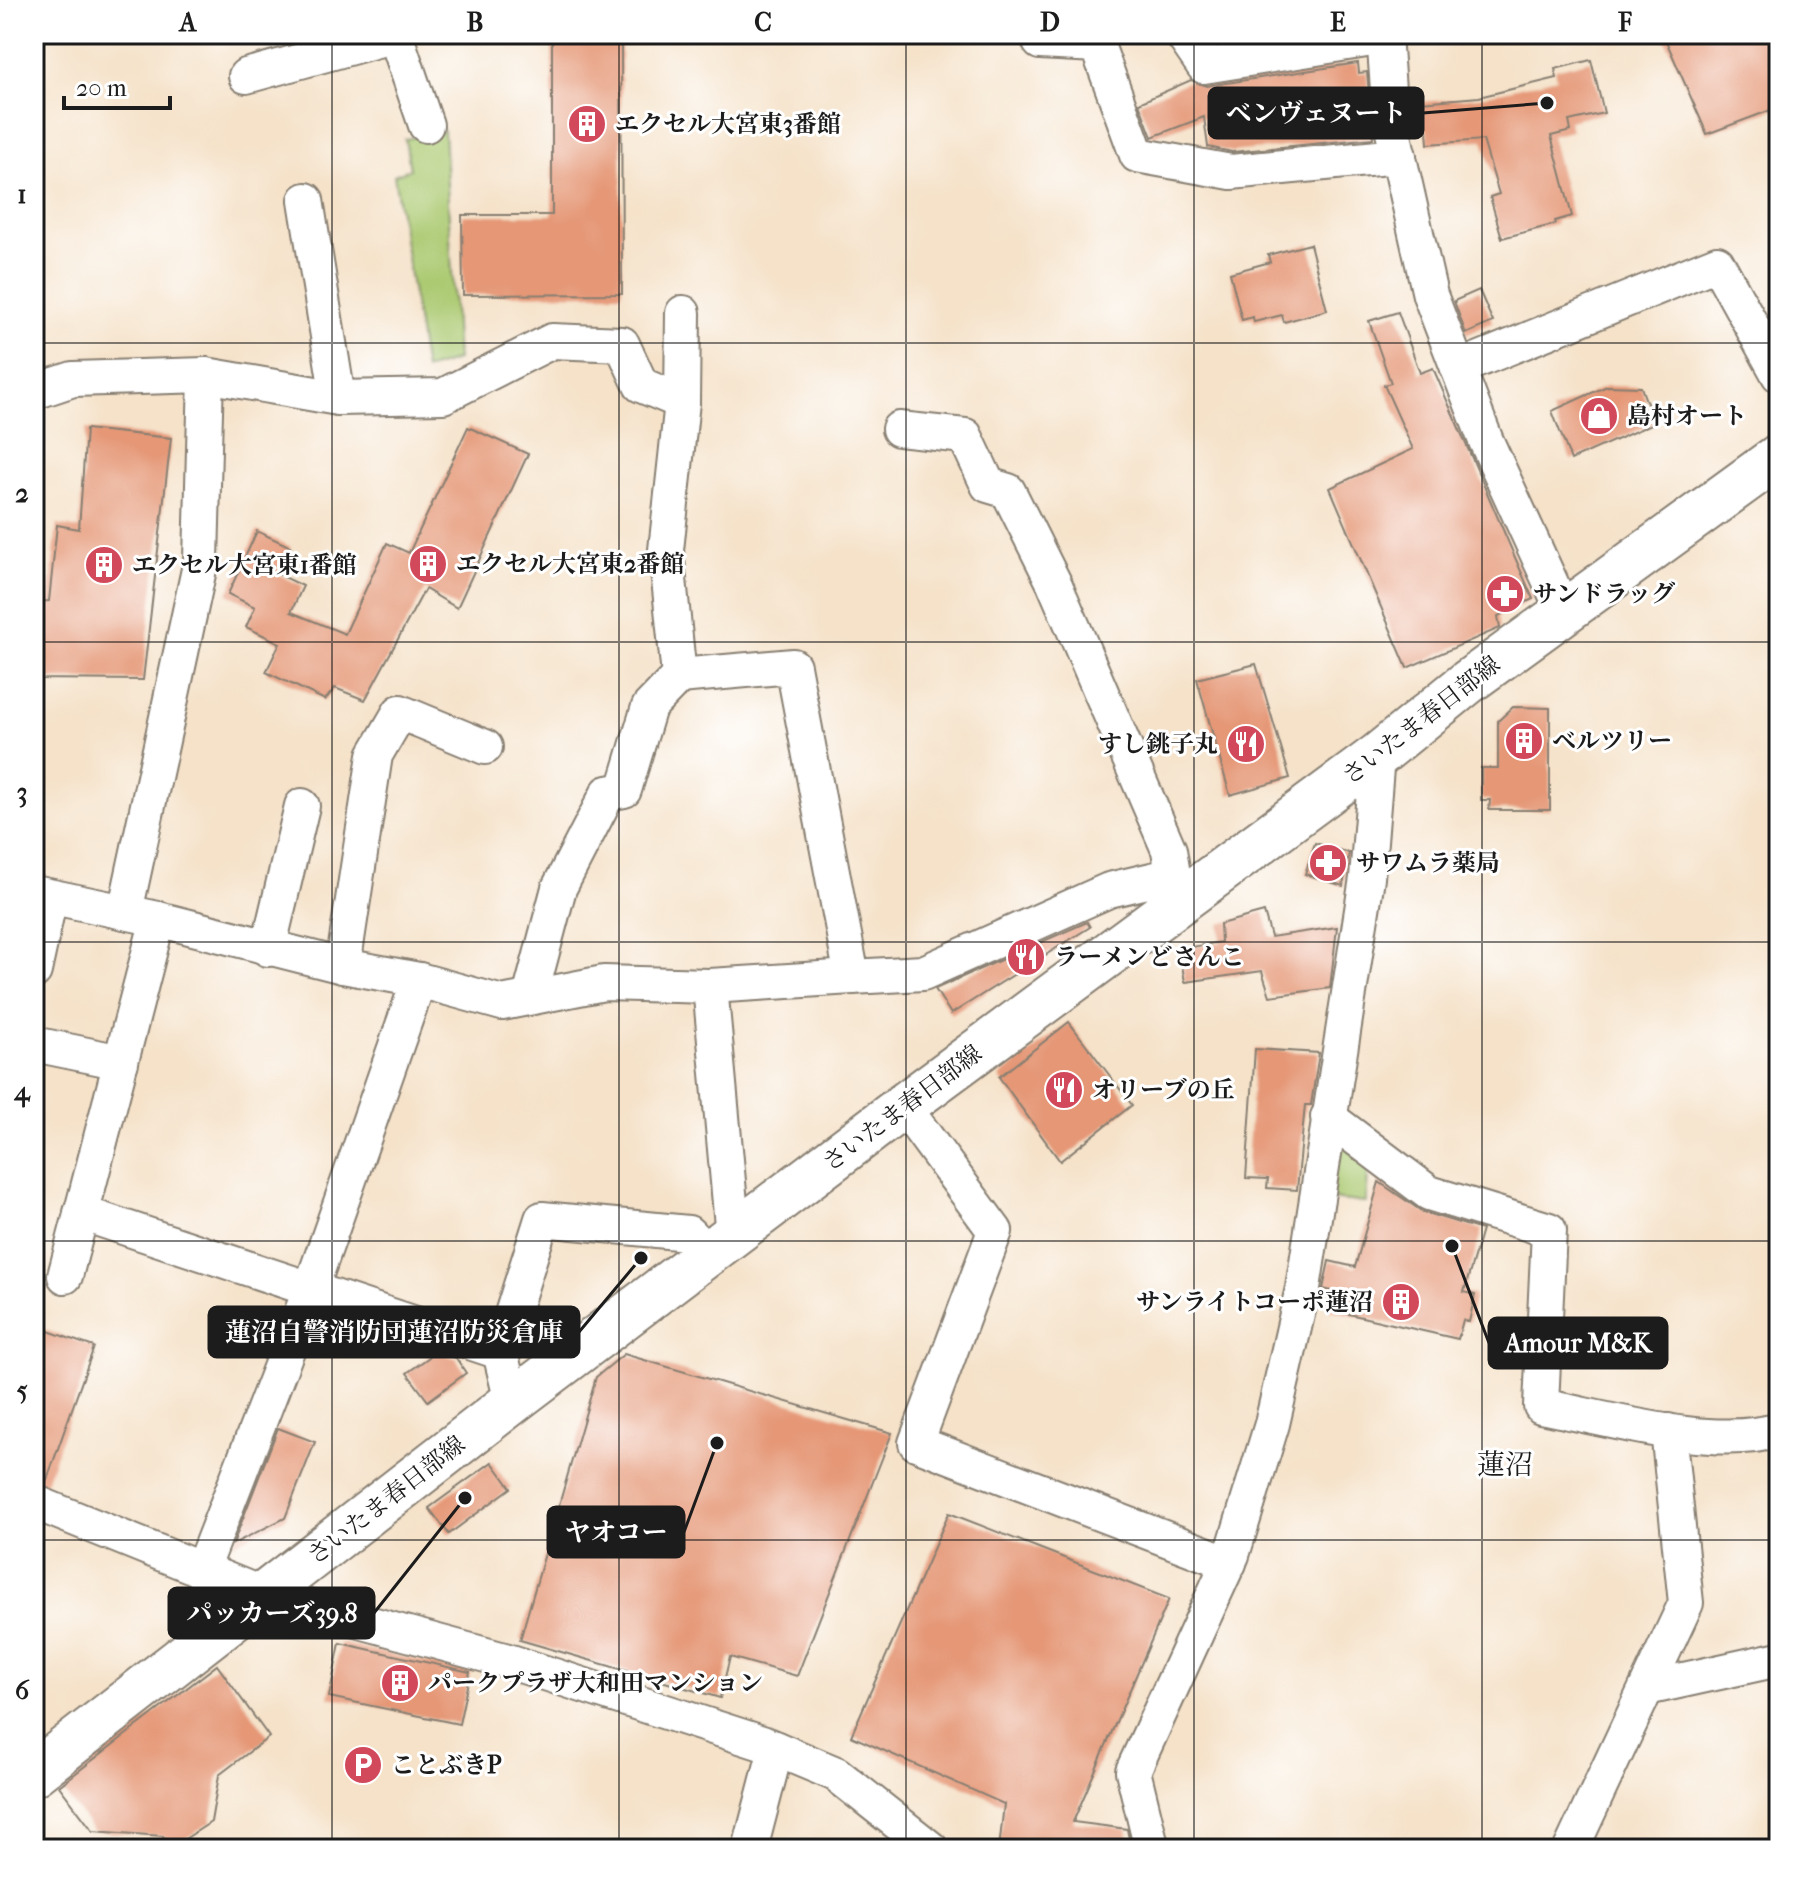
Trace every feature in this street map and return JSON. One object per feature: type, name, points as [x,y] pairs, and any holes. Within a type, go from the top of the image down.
[{"type":"main road","name":"さいたま春日部線","points":[[34,1773],[512,1402],[903,1106],[1180,885],[1377,756],[1468,682],[1779,456]]},
{"type":"street","points":[[1039,34],[1040,42],[1097,45],[1137,155],[1231,172],[1399,156]]},
{"type":"street","points":[[1182,34],[1204,66],[1384,36],[1390,118],[1430,295],[1486,441],[1564,612]]},
{"type":"street","points":[[246,76],[395,35],[426,125]]},
{"type":"street","points":[[306,200],[338,398]]},
{"type":"street","points":[[1458,368],[1717,263],[1779,375]]},
{"type":"street","points":[[679,676],[666,550],[682,402],[683,313]]},
{"type":"street","points":[[34,392],[73,379],[206,375],[338,398],[443,396],[552,341],[622,344],[641,385],[682,402]]},
{"type":"street","points":[[125,912],[201,560],[206,375]]},
{"type":"street","points":[[34,971],[42,895],[158,919],[343,966],[419,980],[502,1003],[604,983],[710,986],[923,973],[1109,890],[1180,885],[1169,850],[1054,583],[1008,491],[988,485],[965,436],[899,429]]},
{"type":"street","points":[[530,997],[559,888],[608,793],[624,790],[649,707],[679,676],[793,666],[852,977]]},
{"type":"street","points":[[343,966],[375,755],[400,712],[485,747]]},
{"type":"street","points":[[1152,1849],[1133,1771],[1229,1563],[1272,1424],[1303,1288],[1367,878],[1377,756]]},
{"type":"street","points":[[268,949],[302,806]]},
{"type":"street","points":[[65,1276],[158,919]]},
{"type":"street","points":[[201,1572],[310,1291],[419,980]]},
{"type":"street","points":[[512,1402],[500,1352],[542,1219],[688,1233],[721,1245],[710,986]]},
{"type":"street","points":[[34,1044],[121,1062]]},
{"type":"street","points":[[903,1106],[995,1231],[916,1443],[1229,1563]]},
{"type":"street","points":[[1328,1117],[1429,1193],[1549,1230],[1541,1406],[1704,1435],[1766,1434],[1779,1430]]},
{"type":"street","points":[[81,1213],[500,1352]]},
{"type":"street","points":[[1571,1849],[1686,1603],[1668,1431]]},
{"type":"street","points":[[34,1502],[264,1595],[508,1661],[776,1749],[836,1774],[931,1849]]},
{"type":"street","points":[[1647,1688],[1779,1659]]},
{"type":"street","points":[[750,1849],[776,1749]]},
{"type":"green space","points":[[444,131],[457,360],[425,370],[394,175],[410,169],[405,139]]},
{"type":"green space","points":[[1337,1135],[1369,1162],[1366,1203],[1332,1199]]},
{"type":"building","name":"エクセル大宮東3番館","points":[[552,34],[621,34],[622,294],[463,295],[462,215],[552,215]]},
{"type":"building","points":[[1206,34],[1277,34],[1213,44]]},
{"type":"building","points":[[1663,34],[1779,34],[1779,107],[1707,134]]},
{"type":"building","points":[[1591,60],[1604,113],[1569,121],[1571,131],[1551,136],[1572,216],[1555,221],[1556,224],[1502,238],[1490,197],[1499,194],[1483,140],[1428,144],[1427,130],[1413,131],[1409,103],[1479,97],[1557,78],[1555,69]]},
{"type":"building","points":[[1358,63],[1359,73],[1367,72],[1373,138],[1232,152],[1208,147],[1204,117],[1152,137],[1139,103],[1191,80],[1207,86]]},
{"type":"building","points":[[1310,244],[1327,310],[1284,322],[1282,315],[1254,322],[1253,317],[1242,320],[1230,273],[1270,262],[1268,255]]},
{"type":"building","points":[[1479,290],[1493,322],[1466,334],[1454,301]]},
{"type":"building","points":[[1398,312],[1420,373],[1433,368],[1533,599],[1498,616],[1500,628],[1407,668],[1330,488],[1413,449],[1384,385],[1391,383],[1369,321]]},
{"type":"building","points":[[1607,386],[1641,387],[1654,423],[1571,460],[1552,411]]},
{"type":"building","name":"エクセル大宮東2番館","points":[[468,427],[528,454],[457,608],[425,589],[365,700],[335,688],[325,700],[266,672],[280,643],[246,627],[255,607],[228,594],[257,531],[291,547],[278,574],[303,586],[291,612],[345,634],[387,543],[409,553]]},
{"type":"building","name":"エクセル大宮東1番館","points":[[86,429],[171,438],[143,680],[34,679],[34,602],[49,601],[57,525],[79,529]]},
{"type":"building","points":[[1256,664],[1290,778],[1230,795],[1197,679]]},
{"type":"building","points":[[1513,707],[1550,708],[1550,810],[1489,810],[1490,800],[1481,800],[1481,768],[1498,768],[1498,721]]},
{"type":"building","points":[[1315,843],[1349,853],[1343,886],[1305,874]]},
{"type":"building","points":[[1264,912],[1271,937],[1337,927],[1330,988],[1270,996],[1262,971],[1185,982],[1179,949],[1221,942],[1220,924]]},
{"type":"building","points":[[1087,922],[1090,927],[951,1014],[935,989]]},
{"type":"building","points":[[1069,1022],[1132,1105],[1060,1161],[999,1077]]},
{"type":"building","points":[[1255,1049],[1319,1053],[1311,1105],[1305,1105],[1297,1190],[1267,1188],[1268,1179],[1246,1178]]},
{"type":"building","points":[[1379,1182],[1423,1212],[1482,1230],[1464,1292],[1475,1295],[1469,1322],[1463,1320],[1458,1339],[1327,1309],[1331,1291],[1323,1289],[1329,1261],[1355,1267]]},
{"type":"building","points":[[34,1326],[94,1347],[45,1485],[34,1482]]},
{"type":"building","points":[[436,1352],[456,1358],[466,1373],[428,1401],[407,1373]]},
{"type":"building","points":[[624,1354],[892,1433],[797,1676],[730,1657],[720,1698],[520,1640],[596,1377]]},
{"type":"building","points":[[278,1428],[315,1442],[285,1518],[233,1544]]},
{"type":"building","points":[[492,1462],[511,1488],[449,1534],[429,1508]]},
{"type":"building","points":[[949,1513],[1169,1599],[1073,1822],[1127,1829],[1131,1849],[999,1849],[1004,1804],[851,1736]]},
{"type":"building","name":"パークプラザ大和田マンション","points":[[340,1643],[470,1672],[459,1724],[329,1697]]},
{"type":"building","points":[[217,1665],[269,1737],[219,1775],[211,1822],[171,1848],[163,1836],[93,1831],[59,1786]]},
{"type":"place","name":"ベンヴェヌート","points":[[1547,103]]},
{"type":"place","name":"エクセル大宮東3番館","points":[[587,124]]},
{"type":"place","name":"島村オート","points":[[1599,416]]},
{"type":"place","name":"エクセル大宮東2番館","points":[[428,564]]},
{"type":"place","name":"エクセル大宮東1番館","points":[[104,565]]},
{"type":"place","name":"サンドラッグ","points":[[1505,594]]},
{"type":"place","name":"ベルツリー","points":[[1524,741]]},
{"type":"place","name":"すし銚子丸","points":[[1246,744]]},
{"type":"place","name":"サワムラ薬局","points":[[1328,863]]},
{"type":"place","name":"ラーメンどさんこ","points":[[1026,957]]},
{"type":"place","name":"オリーブの丘","points":[[1064,1090]]},
{"type":"place","name":"Amour M&K","points":[[1452,1246]]},
{"type":"place","name":"蓮沼自警消防団蓮沼防災倉庫","points":[[641,1258]]},
{"type":"place","name":"サンライトコーポ蓮沼","points":[[1401,1302]]},
{"type":"place","name":"ヤオコー","points":[[717,1443]]},
{"type":"place","name":"パッカーズ39.8","points":[[465,1498]]},
{"type":"place","name":"パークプラザ大和田マンション","points":[[400,1683]]},
{"type":"place","name":"ことぶきP","points":[[363,1765]]},
{"type":"district","name":"蓮沼","points":[[1505,1464]]}]
